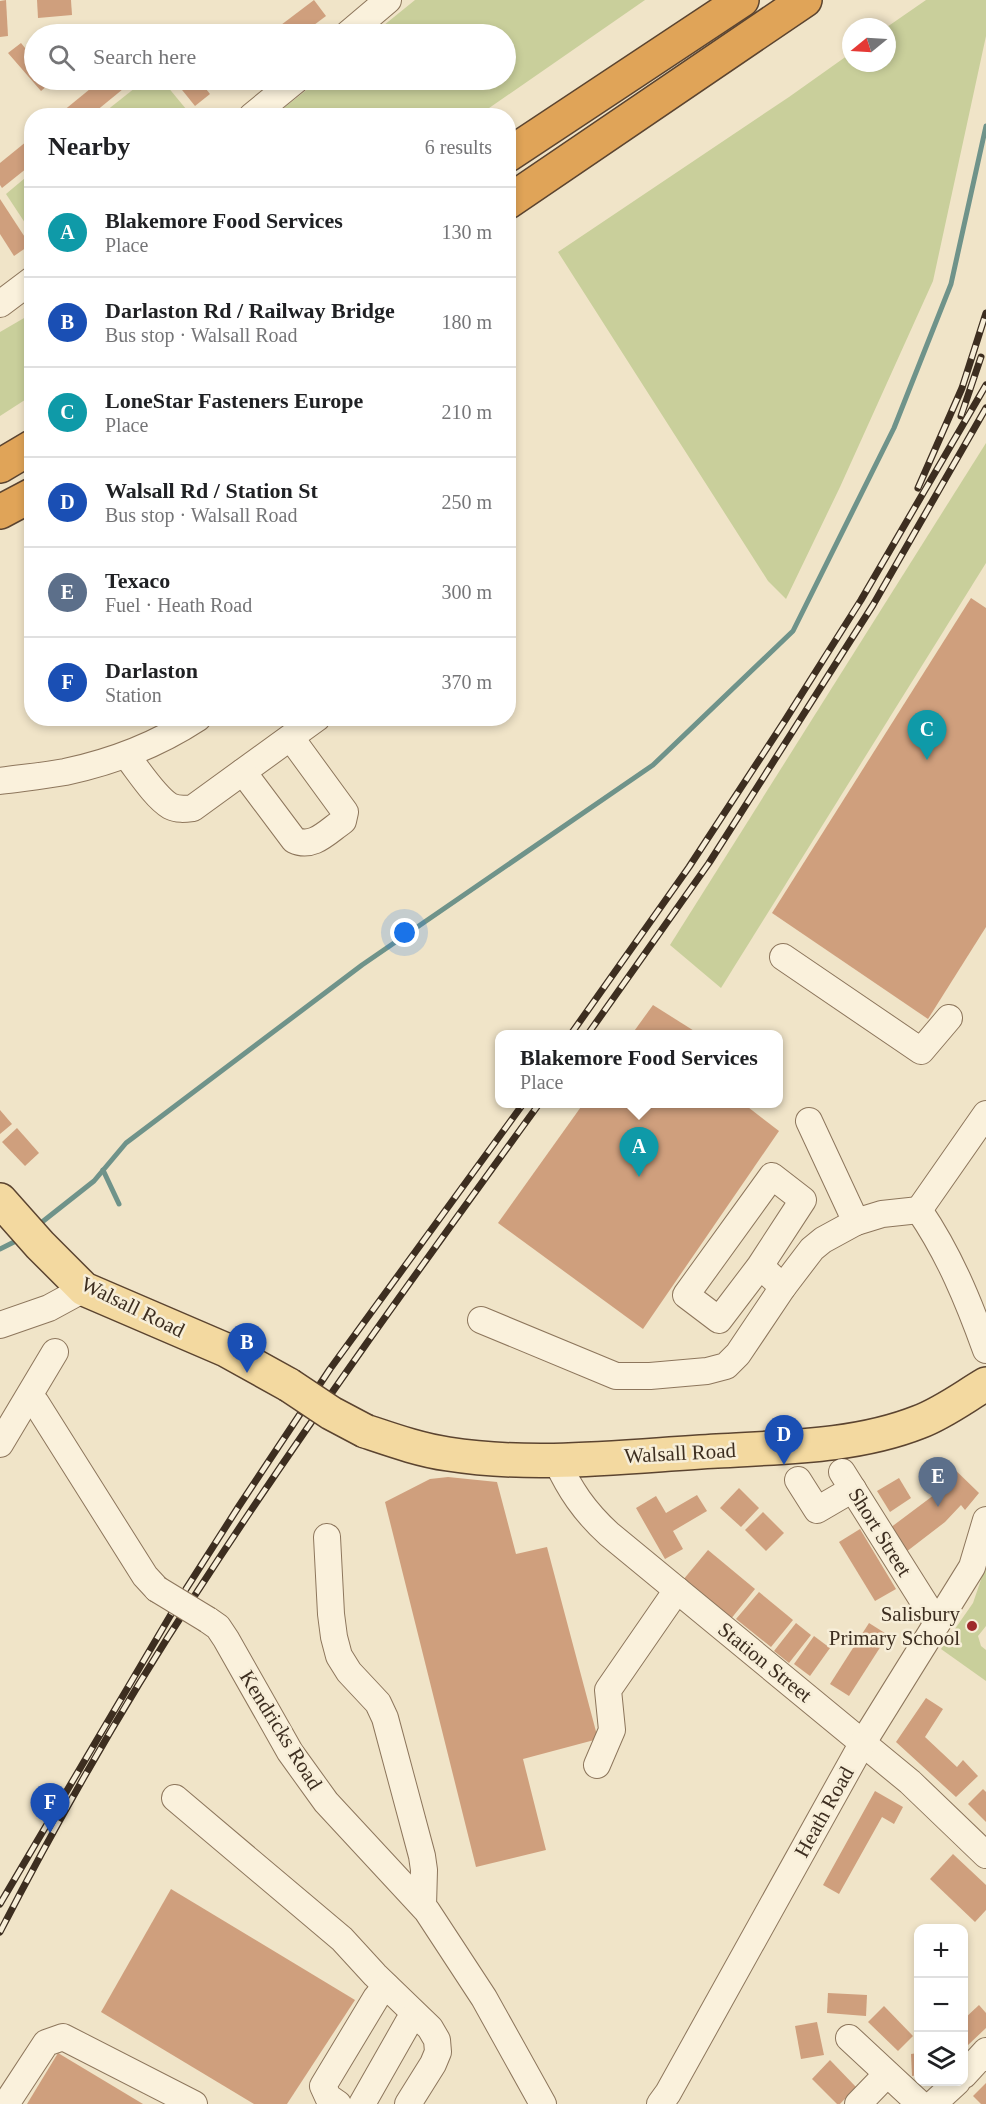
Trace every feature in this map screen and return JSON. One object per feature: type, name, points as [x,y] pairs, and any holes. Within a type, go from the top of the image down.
[{"type":"highway","points":[[516,150],[742,0]]},
{"type":"highway","points":[[516,197],[805,0]]},
{"type":"highway","points":[[0,466],[24,452]]},
{"type":"highway","points":[[0,512],[24,499]]},
{"type":"main road","name":"Walsall Road","points":[[6,1207],[40,1245],[84,1288],[226,1350],[289,1384],[330,1413],[365,1431],[402,1444],[447,1454],[496,1459],[556,1460],[768,1448],[861,1437],[892,1431],[920,1422],[986,1384]]},
{"type":"street","points":[[360,24],[388,0]]},
{"type":"street","points":[[262,108],[284,90]]},
{"type":"street","points":[[0,304],[24,286]]},
{"type":"street","points":[[0,781],[64,772],[126,755],[176,733],[186,726]]},
{"type":"street","points":[[126,755],[169,806],[181,810],[193,808],[307,726]]},
{"type":"street","points":[[243,772],[294,840],[303,844],[311,844],[343,822],[345,812],[291,738]]},
{"type":"street","points":[[783,957],[921,1051],[949,1018]]},
{"type":"street","points":[[481,1320],[616,1376],[650,1376],[707,1371],[726,1366],[738,1354],[783,1287],[812,1249],[823,1240],[856,1222],[882,1214],[919,1209],[986,1114]]},
{"type":"street","points":[[809,1121],[856,1222]]},
{"type":"street","points":[[772,1176],[803,1200],[760,1266],[719,1320],[686,1295],[772,1176]]},
{"type":"street","points":[[919,1209],[940,1240],[960,1280],[986,1350]]},
{"type":"street","points":[[760,1266],[783,1287]]},
{"type":"street","points":[[0,1325],[49,1308],[84,1288]]},
{"type":"street","points":[[3,1434],[29,1397],[55,1352]]},
{"type":"street","name":"Kendricks Road","points":[[29,1397],[36,1403],[145,1576],[157,1589],[218,1627],[290,1752],[326,1802],[423,1906],[484,1998],[543,2104]]},
{"type":"street","name":"Station Street","points":[[556,1460],[570,1489],[591,1518],[910,1782],[986,1855]]},
{"type":"street","name":"Short Street","points":[[798,1480],[817,1510],[848,1481],[938,1623]]},
{"type":"street","name":"Heath Road","points":[[660,2104],[862,1744],[972,1568],[986,1520]]},
{"type":"street","points":[[327,1537],[334,1637],[339,1656],[349,1672],[378,1703],[385,1718],[422,1856],[423,1906]]},
{"type":"street","points":[[597,1765],[612,1730],[608,1690],[677,1590]]},
{"type":"street","points":[[175,1798],[342,1939],[430,2028],[437,2040],[438,2052],[408,2104]]},
{"type":"street","points":[[338,2104],[328,2097],[323,2086],[376,1998],[386,1986]]},
{"type":"street","points":[[362,2104],[408,2023],[415,2015]]},
{"type":"street","points":[[6,2104],[46,2043],[63,2037],[194,2104]]},
{"type":"street","points":[[849,2038],[920,2104]]},
{"type":"street","points":[[968,2069],[986,2051]]},
{"type":"street","points":[[858,2104],[887,2073]]},
{"type":"street","points":[[933,2104],[953,2086]]},
{"type":"green space","points":[[415,0],[645,0],[516,89],[516,24],[385,24]]},
{"type":"green space","points":[[926,0],[986,0],[986,36],[933,281],[840,487],[786,599],[768,581],[558,252],[842,59],[842,72],[896,72],[896,21]]},
{"type":"green space","points":[[132,90],[170,90],[185,108],[110,108]]},
{"type":"green space","points":[[306,90],[515,90],[489,108],[284,108]]},
{"type":"green space","points":[[24,179],[24,221],[6,194]]},
{"type":"green space","points":[[24,318],[24,401],[0,416],[0,332]]},
{"type":"green space","points":[[986,443],[986,563],[721,988],[670,945]]},
{"type":"green space","name":"Salisbury Primary School","points":[[986,1565],[986,1626],[978,1636],[981,1646],[986,1650],[986,1681],[941,1649],[973,1603]]},
{"type":"building","points":[[6,0],[8,36],[0,37],[0,1]]},
{"type":"building","points":[[37,0],[71,0],[72,15],[38,18]]},
{"type":"building","points":[[314,0],[326,16],[315,24],[282,24]]},
{"type":"building","points":[[21,43],[24,47],[24,71],[8,53]]},
{"type":"building","points":[[89,90],[122,90],[100,108],[67,108]]},
{"type":"building","points":[[182,90],[207,90],[210,94],[195,106]]},
{"type":"building","points":[[24,144],[24,170],[2,188],[0,163]]},
{"type":"building","points":[[0,199],[24,236],[24,249],[14,256],[0,234]]},
{"type":"building","points":[[971,598],[986,608],[986,927],[928,1019],[772,913]]},
{"type":"building","points":[[653,1005],[693,1030],[635,1030]]},
{"type":"building","points":[[580,1108],[749,1108],[779,1131],[643,1329],[498,1223]]},
{"type":"building","points":[[0,1110],[12,1124],[0,1134]]},
{"type":"building","points":[[17,1128],[39,1153],[25,1166],[2,1142]]},
{"type":"building","points":[[946,1461],[979,1493],[965,1510],[961,1505],[945,1522],[906,1552],[890,1528],[942,1489],[929,1476]]},
{"type":"building","points":[[448,1477],[497,1482],[516,1554],[547,1547],[598,1739],[523,1759],[546,1850],[476,1867],[385,1502],[430,1479]]},
{"type":"building","points":[[899,1478],[911,1498],[890,1512],[877,1491]]},
{"type":"building","points":[[739,1488],[759,1508],[741,1527],[720,1508]]},
{"type":"building","points":[[697,1495],[707,1511],[673,1531],[683,1549],[665,1559],[636,1508],[656,1496],[666,1513]]},
{"type":"building","points":[[763,1512],[784,1533],[766,1551],[745,1530]]},
{"type":"building","points":[[860,1529],[896,1589],[875,1601],[839,1542]]},
{"type":"building","points":[[708,1550],[755,1589],[730,1620],[683,1580]]},
{"type":"building","points":[[759,1592],[793,1620],[771,1647],[736,1619]]},
{"type":"building","points":[[796,1623],[811,1635],[789,1663],[774,1651]]},
{"type":"building","points":[[869,1623],[888,1635],[849,1696],[830,1684]]},
{"type":"building","points":[[814,1636],[830,1648],[810,1676],[794,1664]]},
{"type":"building","points":[[926,1698],[943,1709],[925,1737],[957,1767],[963,1760],[978,1776],[956,1797],[896,1742]]},
{"type":"building","points":[[983,1789],[986,1792],[986,1822],[968,1804]]},
{"type":"building","points":[[875,1791],[903,1807],[894,1824],[882,1817],[839,1894],[823,1885]]},
{"type":"building","points":[[953,1854],[986,1885],[986,1910],[975,1922],[930,1879]]},
{"type":"building","points":[[171,1889],[355,2000],[287,2104],[254,2104],[101,2012]]},
{"type":"building","points":[[828,1993],[867,1995],[866,2016],[827,2013]]},
{"type":"building","points":[[979,2005],[986,2013],[986,2028],[968,2045],[968,2032],[968,2015]]},
{"type":"building","points":[[884,2006],[913,2036],[898,2051],[868,2022]]},
{"type":"building","points":[[817,2022],[824,2055],[801,2059],[795,2026]]},
{"type":"building","points":[[58,2053],[143,2104],[27,2104]]},
{"type":"building","points":[[911,2054],[914,2054],[914,2076],[912,2076]]},
{"type":"building","points":[[830,2060],[856,2087],[840,2104],[837,2104],[812,2079]]},
{"type":"building","points":[[986,2083],[986,2104],[981,2104],[973,2096]]},
{"type":"waterway","points":[[37,1226],[94,1181],[126,1143],[362,965],[653,765],[793,631],[894,428],[951,284],[986,126]]},
{"type":"waterway","points":[[103,1170],[119,1204]]},
{"type":"waterway","points":[[0,1249],[20,1239]]},
{"type":"railway","points":[[918,488],[962,388],[986,313]]},
{"type":"railway","points":[[961,416],[981,357]]},
{"type":"railway","points":[[574,1030],[689,867],[784,722],[861,600],[986,385]]},
{"type":"railway","points":[[591,1030],[709,863],[873,605],[986,408]]},
{"type":"railway","points":[[0,1904],[186,1589],[239,1506],[330,1369],[520,1108]]},
{"type":"railway","points":[[0,1932],[94,1760],[144,1675],[197,1592],[322,1407],[536,1108]]},
{"type":"place","name":"LoneStar Fasteners Europe","points":[[927,760]]},
{"type":"place","name":"Blakemore Food Services","points":[[639,1177]]},
{"type":"place","name":"Darlaston Rd / Railway Bridge","points":[[247,1373]]},
{"type":"place","name":"Walsall Rd / Station St","points":[[784,1465]]},
{"type":"place","name":"Texaco","points":[[938,1507]]},
{"type":"place","name":"Salisbury Primary School","points":[[972,1626]]},
{"type":"place","name":"Darlaston","points":[[50,1833]]}]
